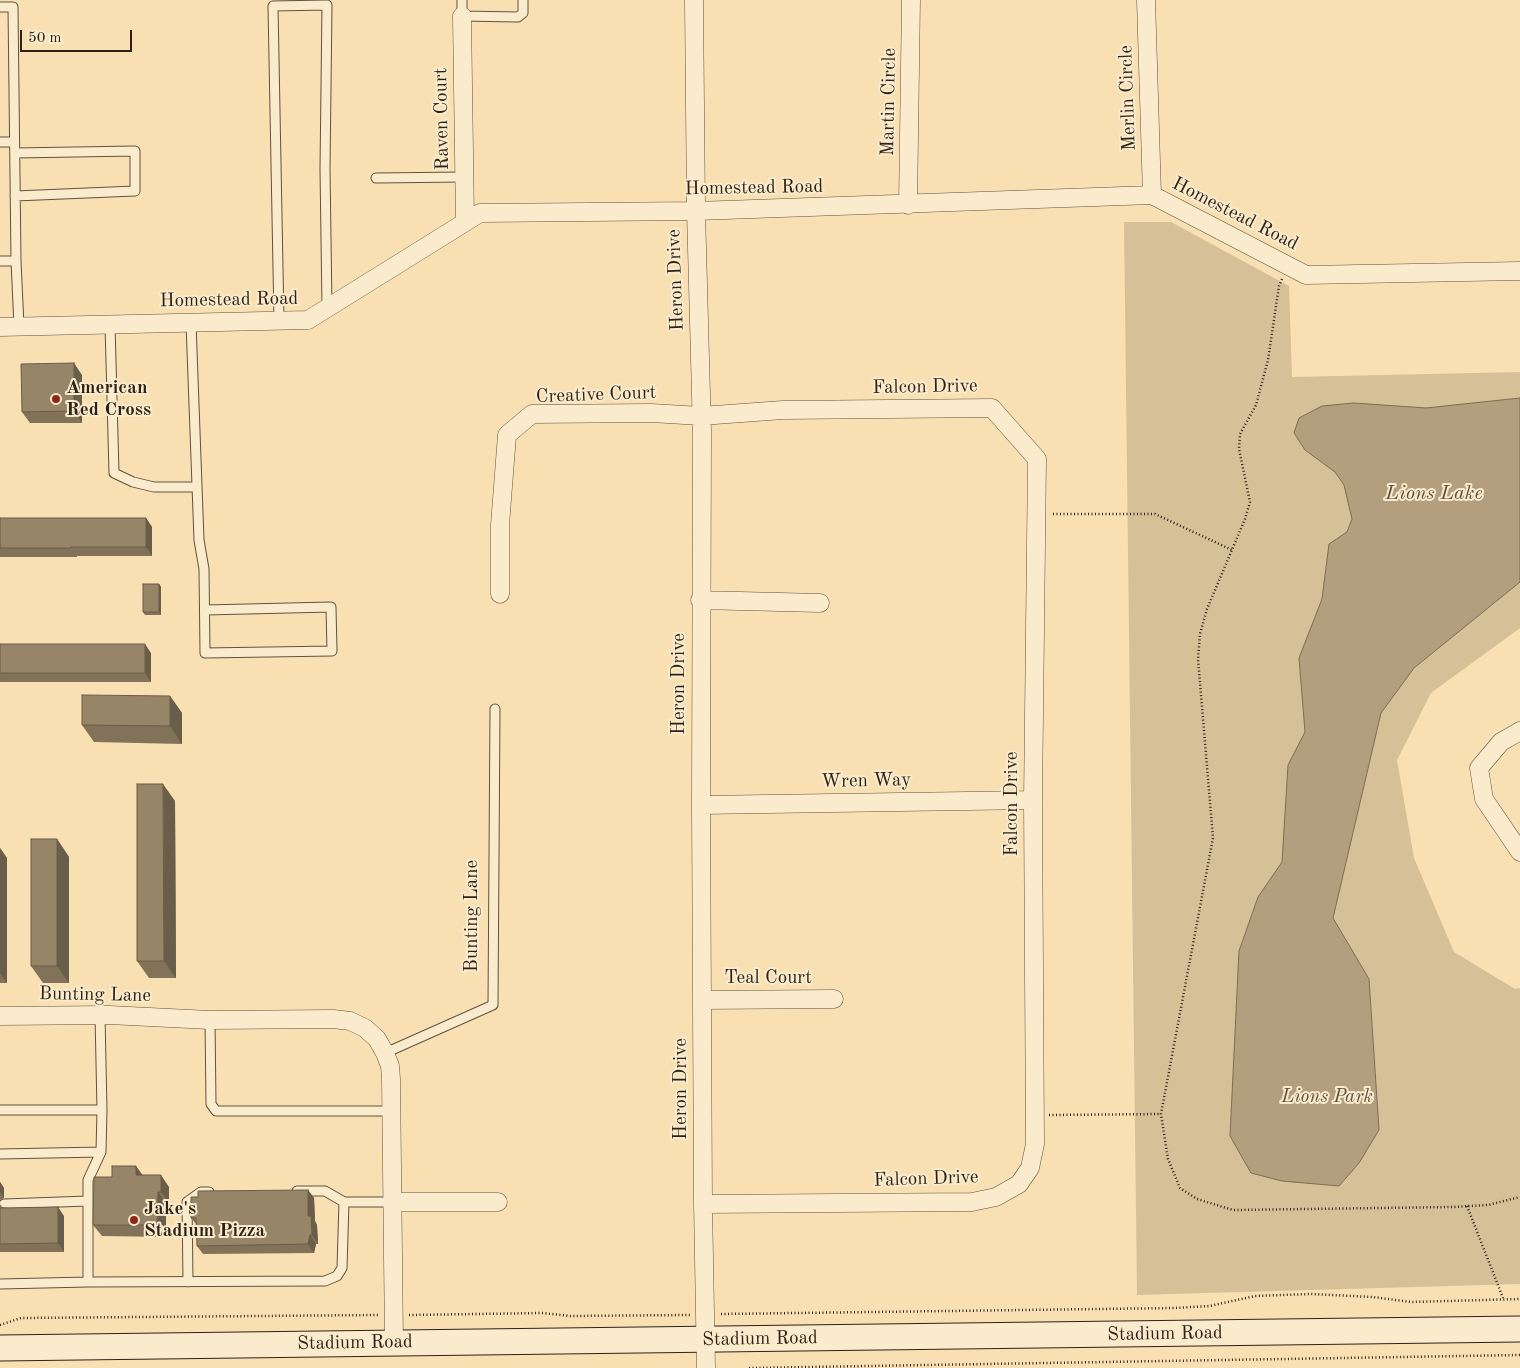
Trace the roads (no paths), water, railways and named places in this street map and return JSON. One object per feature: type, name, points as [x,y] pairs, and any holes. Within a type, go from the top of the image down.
[{"type":"street","name":"Heron Drive","points":[[694,0],[696,211],[701,416],[703,1204],[706,1368]]},
{"type":"street","name":"Martin Circle","points":[[908,205],[912,0]]},
{"type":"street","name":"Merlin Circle","points":[[1146,0],[1152,195]]},
{"type":"street","name":"Raven Court","points":[[462,8],[464,222]]},
{"type":"street","name":"Homestead Road","points":[[0,326],[308,320],[480,213],[696,211],[1152,195],[1306,275],[1520,271]]},
{"type":"street","name":"Falcon Drive","points":[[701,416],[783,410],[992,408],[1037,459],[1033,800],[1035,1144],[1030,1168],[1019,1184],[996,1197],[972,1202],[703,1204]]},
{"type":"street","name":"Creative Court","points":[[500,594],[500,525],[507,435],[532,414],[651,413],[701,416]]},
{"type":"street","points":[[700,600],[820,603]]},
{"type":"street","points":[[1520,730],[1501,742],[1479,768],[1484,799],[1520,852]]},
{"type":"street","name":"Wren Way","points":[[701,805],[1033,800]]},
{"type":"street","name":"Teal Court","points":[[702,1000],[834,999]]},
{"type":"street","name":"Bunting Lane","points":[[0,1016],[100,1015],[210,1020],[333,1019],[350,1021],[365,1028],[377,1039],[385,1052],[391,1072],[394,1343]]},
{"type":"street","points":[[393,1202],[498,1202]]},
{"type":"street","name":"Stadium Road","points":[[0,1348],[1520,1329]]},
{"type":"lane","points":[[462,8],[518,17],[523,13],[523,0]]},
{"type":"lane","points":[[279,321],[273,6],[326,5],[325,169],[327,308]]},
{"type":"lane","points":[[0,7],[13,7],[16,261],[19,326]]},
{"type":"lane","points":[[0,142],[14,142]]},
{"type":"lane","points":[[15,153],[135,151],[135,191],[15,196]]},
{"type":"lane","points":[[376,178],[464,177]]},
{"type":"lane","points":[[0,262],[16,261]]},
{"type":"lane","points":[[190,323],[199,540],[204,569],[205,653],[332,651],[331,606],[205,610]]},
{"type":"lane","points":[[110,324],[114,473],[134,482],[154,487],[197,487]]},
{"type":"lane","name":"Bunting Lane","points":[[385,1052],[492,1005],[495,709]]},
{"type":"lane","points":[[88,1282],[88,1180],[101,1152],[100,1015]]},
{"type":"lane","points":[[210,1020],[211,1104],[216,1111],[392,1111]]},
{"type":"lane","points":[[0,1110],[102,1110]]},
{"type":"lane","points":[[0,1154],[101,1152]]},
{"type":"lane","points":[[286,1191],[324,1191],[344,1202],[393,1202]]},
{"type":"lane","points":[[188,1282],[187,1202],[201,1192],[219,1192]]},
{"type":"lane","points":[[4,1204],[88,1201]]},
{"type":"lane","points":[[0,1284],[325,1281],[340,1274],[342,1268],[344,1202]]},
{"type":"water","name":"Lions Lake","points":[[1520,398],[1520,582],[1414,668],[1381,713],[1333,918],[1369,979],[1379,1130],[1359,1163],[1339,1186],[1282,1181],[1251,1173],[1230,1136],[1239,951],[1258,897],[1282,862],[1288,765],[1305,732],[1299,658],[1322,599],[1329,544],[1347,532],[1352,519],[1344,485],[1335,472],[1305,450],[1294,433],[1299,418],[1322,406],[1354,403],[1426,408]]},
{"type":"place","name":"American Red Cross","points":[[56,399]]},
{"type":"place","name":"Jake's Stadium Pizza","points":[[134,1220]]},
{"type":"park label","name":"Lions Park","points":[[1327,1097]]}]
